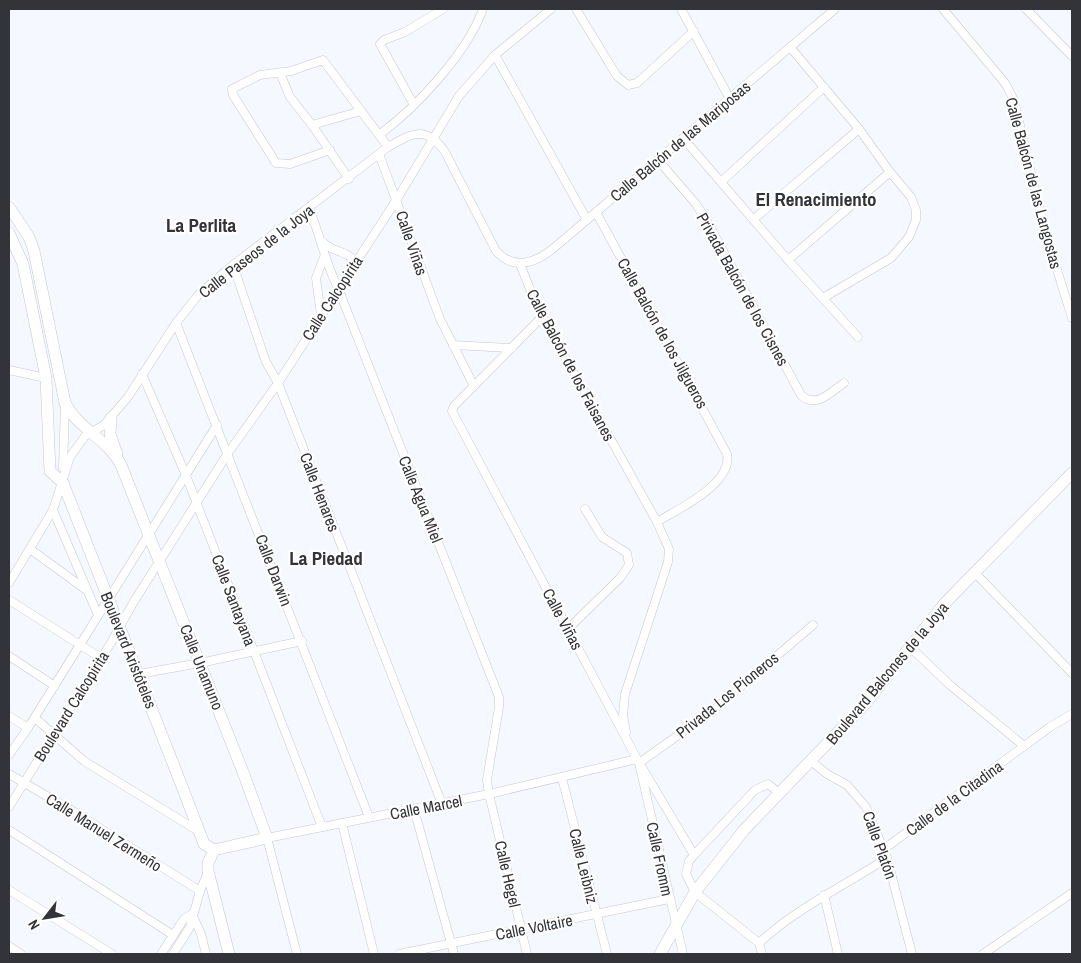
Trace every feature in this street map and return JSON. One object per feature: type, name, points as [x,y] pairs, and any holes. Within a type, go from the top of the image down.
[{"type":"street","points":[[414,105],[381,50],[380,44],[384,40],[405,32],[443,9]]},
{"type":"street","points":[[379,135],[396,123],[436,82],[474,28],[483,9]]},
{"type":"street","name":"Calle Calcopirita","points":[[228,453],[278,383],[397,199],[459,96],[495,55],[551,9]]},
{"type":"street","points":[[576,9],[617,76],[628,85],[637,83],[694,31]]},
{"type":"street","points":[[681,9],[730,99]]},
{"type":"street","name":"Calle Balcón de las Mariposas","points":[[520,264],[543,257],[835,9]]},
{"type":"street","name":"Calle Balcón de las Langostas","points":[[943,9],[1005,83],[1012,96],[1044,228],[1072,318]]},
{"type":"street","points":[[1026,9],[1072,56]]},
{"type":"street","points":[[790,47],[859,128],[915,204],[916,220],[909,237],[902,247],[881,265],[823,298]]},
{"type":"street","points":[[495,55],[588,220]]},
{"type":"street","points":[[330,150],[282,165],[274,161],[232,90],[260,74],[280,73],[298,69],[321,60],[328,64],[388,147]]},
{"type":"street","points":[[280,73],[290,98],[312,125],[349,178]]},
{"type":"street","points":[[721,182],[824,86]]},
{"type":"street","points":[[312,125],[362,112]]},
{"type":"street","points":[[754,219],[859,128]]},
{"type":"street","name":"Calle Paseos de la Joya","points":[[63,483],[70,456],[90,432],[104,425],[111,418],[198,294],[233,265],[388,147],[413,133],[425,134],[433,140]]},
{"type":"street","points":[[683,138],[788,260],[858,336]]},
{"type":"street","points":[[433,140],[444,152],[496,251],[506,260],[520,264]]},
{"type":"street","name":"Calle Viñas","points":[[379,154],[397,199],[431,297],[474,386]]},
{"type":"street","name":"Privada Balcón de los Cisnes","points":[[658,160],[696,204],[708,223],[798,391],[804,398],[813,401],[823,398],[844,383]]},
{"type":"street","points":[[788,260],[890,172]]},
{"type":"street","name":"Boulevard Aristóteles","points":[[9,207],[29,237],[34,251],[65,403],[63,483],[139,674],[192,817],[204,844],[214,850],[208,863],[208,872]]},
{"type":"street","name":"Calle Agua Miel","points":[[309,208],[321,240],[324,257],[338,288],[496,689],[499,707],[487,780],[489,794]]},
{"type":"street","name":"Calle Balcón de los Jilgueros","points":[[596,212],[728,454],[727,464],[713,485],[700,496],[657,522]]},
{"type":"street","name":"Boulevard Aristóteles","points":[[9,232],[23,264],[46,378],[49,406],[48,461],[50,471],[63,483]]},
{"type":"street","points":[[321,240],[328,247],[347,253],[355,262]]},
{"type":"street","points":[[321,315],[316,278],[324,257]]},
{"type":"street","name":"Calle Balcón de los Faisanes","points":[[520,264],[542,316],[657,522],[669,549],[668,562],[623,704],[628,738]]},
{"type":"street","name":"Calle Henares","points":[[233,265],[266,362],[278,383],[442,804]]},
{"type":"street","name":"Calle Viñas","points":[[542,316],[454,406],[453,413],[628,738],[638,761],[694,855]]},
{"type":"street","name":"Calle Darwin","points":[[176,323],[302,641],[369,817]]},
{"type":"street","points":[[453,345],[512,348]]},
{"type":"street","points":[[9,370],[46,378]]},
{"type":"street","name":"Calle Santayana","points":[[142,374],[185,473],[322,827]]},
{"type":"street","name":"Calle Unamuno","points":[[65,403],[75,419],[109,447],[117,458],[160,560],[267,838],[297,954]]},
{"type":"street","points":[[111,418],[110,434],[117,458]]},
{"type":"street","name":"Boulevard Calcopirita","points":[[9,755],[55,686],[108,597],[217,425]]},
{"type":"street","name":"Boulevard Calcopirita","points":[[9,807],[160,560],[228,453]]},
{"type":"street","name":"Boulevard Balcones de la Joya","points":[[660,954],[695,892],[744,830],[865,704],[945,603],[1072,473]]},
{"type":"street","points":[[9,583],[53,510],[63,483]]},
{"type":"street","points":[[568,629],[620,578],[629,565],[627,553],[602,536],[585,509]]},
{"type":"street","points":[[53,510],[98,615]]},
{"type":"street","points":[[30,549],[86,590]]},
{"type":"street","points":[[975,573],[1072,673]]},
{"type":"street","points":[[9,600],[101,658]]},
{"type":"street","name":"Privada Los Pioneros","points":[[638,761],[711,712],[813,625]]},
{"type":"street","points":[[139,674],[302,641]]},
{"type":"street","points":[[910,647],[950,685],[1024,746]]},
{"type":"street","points":[[9,656],[55,686]]},
{"type":"street","points":[[9,716],[28,728]]},
{"type":"street","name":"Calle de la Citadina","points":[[884,849],[1050,727],[1071,716]]},
{"type":"street","points":[[34,718],[52,735],[104,776],[195,830]]},
{"type":"street","name":"Calle Marcel","points":[[214,850],[369,817],[442,804],[638,761]]},
{"type":"street","name":"Calle Fromm","points":[[638,761],[683,954]]},
{"type":"street","name":"Calle Platón","points":[[811,761],[855,792],[866,806],[887,858],[912,954]]},
{"type":"street","name":"Calle Manuel Zermeño","points":[[9,774],[76,813],[200,891]]},
{"type":"street","name":"Calle Leibniz","points":[[562,778],[607,954]]},
{"type":"street","points":[[762,954],[759,943],[695,892],[686,874],[689,861],[694,855],[760,786],[768,784],[779,793]]},
{"type":"street","name":"Calle Hegel","points":[[489,794],[527,954]]},
{"type":"street","points":[[414,809],[454,954]]},
{"type":"street","name":"Boulevard Aristóteles","points":[[192,817],[229,954]]},
{"type":"street","points":[[342,823],[374,954]]},
{"type":"street","points":[[9,830],[173,935]]},
{"type":"street","points":[[759,943],[777,926],[824,895],[887,858]]},
{"type":"street","points":[[173,954],[190,927],[192,914],[208,872]]},
{"type":"street","points":[[9,890],[112,954]]},
{"type":"street","points":[[983,954],[1072,892]]},
{"type":"street","points":[[824,895],[838,954]]},
{"type":"street","name":"Calle Voltaire","points":[[399,954],[669,899]]},
{"type":"street","points":[[161,954],[184,919],[192,914]]},
{"type":"street","points":[[192,914],[201,934],[206,954]]},
{"type":"street","points":[[9,946],[21,954]]},
{"type":"district","name":"El Renacimiento","points":[[816,199]]},
{"type":"district","name":"La Perlita","points":[[201,225]]},
{"type":"district","name":"La Piedad","points":[[326,558]]}]
